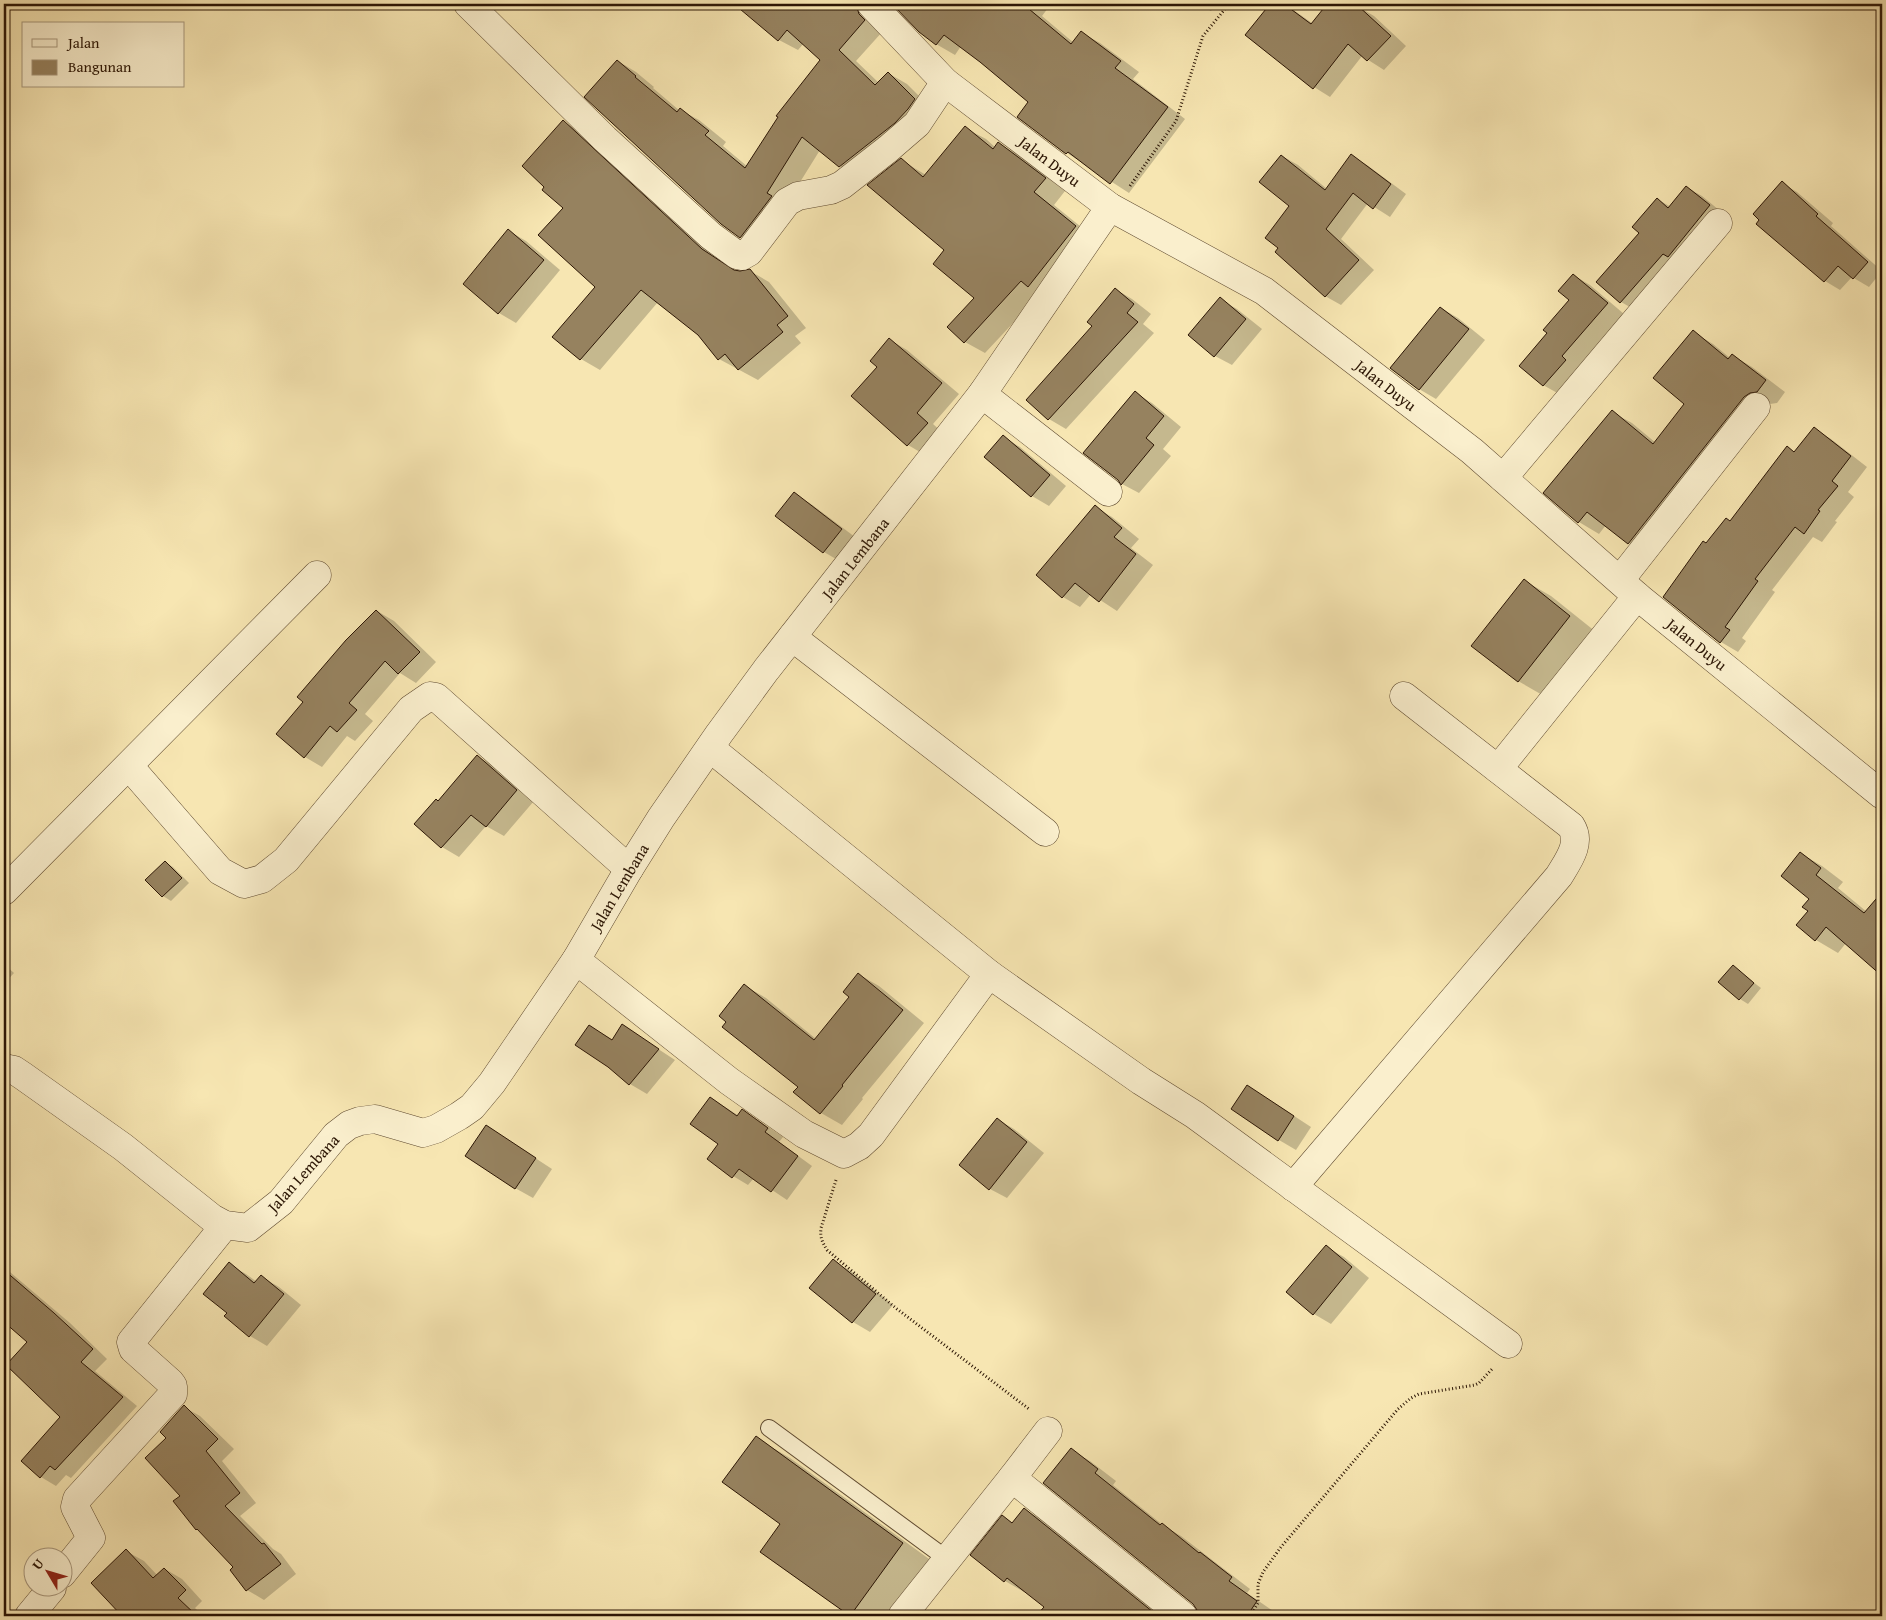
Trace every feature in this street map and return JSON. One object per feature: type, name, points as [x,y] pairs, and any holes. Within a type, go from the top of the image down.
[{"type":"street","points":[[468,4],[619,152],[711,236],[742,256],[749,252],[787,202],[798,196],[831,190],[842,185],[888,149],[917,124],[945,82]]},
{"type":"street","name":"Jalan Duyu","points":[[871,4],[945,82],[1113,209],[1264,291],[1472,451],[1629,588],[1882,795]]},
{"type":"street","name":"Jalan Lembana","points":[[4,1068],[14,1070],[31,1081],[123,1148],[212,1218],[225,1225],[248,1228],[287,1196],[336,1135],[349,1125],[360,1120],[375,1119],[423,1133],[436,1129],[472,1107],[492,1083],[576,960],[661,818],[710,748],[766,670],[982,394],[1113,209]]},
{"type":"street","points":[[1503,478],[1718,223]]},
{"type":"street","points":[[982,394],[1108,492]]},
{"type":"street","points":[[1498,769],[1629,588],[1756,407]]},
{"type":"street","points":[[4,891],[318,576]]},
{"type":"street","points":[[792,637],[1045,832]]},
{"type":"street","points":[[130,766],[220,871],[244,884],[262,879],[286,860],[411,709],[430,696],[436,697],[629,869]]},
{"type":"street","points":[[1293,1187],[1559,876],[1576,842],[1576,836],[1571,826],[1404,696]]},
{"type":"street","points":[[710,748],[989,974],[1140,1081],[1195,1115],[1508,1344]]},
{"type":"street","points":[[576,960],[730,1081],[804,1134],[844,1154],[859,1146],[871,1135],[989,974]]},
{"type":"street","points":[[72,1562],[91,1538],[75,1507],[76,1499],[173,1394],[173,1386],[170,1382],[133,1349],[131,1342],[225,1225]]},
{"type":"street","points":[[902,1616],[1048,1431]]},
{"type":"street","points":[[1012,1478],[1183,1616]]},
{"type":"street","points":[[29,1616],[44,1598]]},
{"type":"lane","points":[[769,1428],[947,1559]]},
{"type":"path","points":[[1113,209],[1176,121],[1203,36],[1229,4]]},
{"type":"path","points":[[844,1154],[821,1228],[820,1235],[827,1250],[897,1309],[1043,1419],[1048,1426],[1048,1431]]},
{"type":"path","points":[[1250,1616],[1258,1604],[1258,1584],[1263,1572],[1276,1553],[1398,1409],[1410,1398],[1419,1394],[1472,1386],[1479,1383],[1501,1358],[1508,1344]]},
{"type":"building","points":[[734,4],[856,4],[859,14],[865,20],[839,50],[875,85],[888,72],[915,99],[895,123],[839,167],[802,137],[767,193],[772,196],[740,238],[721,224],[584,97],[617,60],[677,112],[680,108],[709,131],[705,135],[745,168],[778,117],[776,116],[820,60],[787,30],[778,41]]},
{"type":"building","points":[[892,4],[1023,4],[1071,44],[1081,31],[1121,61],[1115,68],[1168,107],[1110,184],[1017,117],[1028,102],[980,62],[944,35],[936,45],[919,32]]},
{"type":"building","points":[[1270,4],[1284,4],[1311,24],[1327,4],[1356,4],[1391,36],[1367,61],[1348,44],[1313,89],[1245,35]]},
{"type":"building","points":[[563,120],[702,249],[734,270],[750,269],[788,316],[777,325],[783,332],[738,370],[725,354],[718,360],[698,335],[641,290],[580,360],[552,337],[595,287],[538,235],[563,208],[542,190],[544,187],[522,166]]},
{"type":"building","points":[[965,126],[993,149],[998,142],[1046,178],[1034,192],[1076,226],[1028,287],[1021,281],[964,343],[947,327],[974,298],[933,264],[944,250],[867,185],[901,158],[923,177]]},
{"type":"building","points":[[1351,154],[1391,184],[1373,209],[1353,193],[1326,229],[1359,260],[1325,297],[1275,252],[1278,248],[1265,238],[1289,206],[1259,182],[1281,155],[1325,190]]},
{"type":"building","points":[[1782,181],[1818,214],[1816,216],[1868,262],[1853,279],[1838,266],[1824,282],[1756,224],[1759,220],[1753,214]]},
{"type":"building","points":[[1686,186],[1710,205],[1668,257],[1663,254],[1620,303],[1596,282],[1639,233],[1632,227],[1657,198],[1668,208]]},
{"type":"building","points":[[508,229],[544,260],[498,314],[463,284]]},
{"type":"building","points":[[1573,274],[1608,303],[1562,356],[1566,360],[1543,386],[1519,366],[1547,333],[1543,330],[1569,300],[1558,291]]},
{"type":"building","points":[[1115,288],[1134,304],[1127,313],[1138,322],[1048,420],[1026,400],[1092,326],[1087,322]]},
{"type":"building","points":[[1220,297],[1246,319],[1214,357],[1188,335]]},
{"type":"building","points":[[1440,307],[1469,329],[1419,390],[1390,368]]},
{"type":"building","points":[[1693,330],[1728,359],[1732,354],[1766,380],[1757,392],[1750,393],[1744,397],[1628,544],[1587,512],[1578,523],[1543,493],[1612,410],[1653,444],[1684,404],[1653,378]]},
{"type":"building","points":[[889,338],[942,383],[917,413],[928,423],[907,446],[851,396],[877,367],[870,361]]},
{"type":"building","points":[[1135,391],[1164,416],[1146,438],[1154,445],[1121,485],[1118,480],[1083,453]]},
{"type":"building","points":[[1814,427],[1851,456],[1832,481],[1838,486],[1818,510],[1820,511],[1804,534],[1795,527],[1755,579],[1758,581],[1725,627],[1730,630],[1720,643],[1663,597],[1703,541],[1706,543],[1726,518],[1730,521],[1787,446],[1794,452]]},
{"type":"building","points":[[1003,435],[1050,475],[1031,497],[984,457]]},
{"type":"building","points":[[794,492],[842,529],[823,553],[775,516]]},
{"type":"building","points":[[1095,505],[1122,528],[1114,537],[1136,554],[1099,602],[1075,583],[1062,598],[1036,575]]},
{"type":"building","points":[[1524,579],[1570,616],[1518,682],[1471,646]]},
{"type":"building","points":[[376,610],[420,652],[398,674],[385,661],[349,703],[357,710],[337,732],[330,726],[304,758],[276,734],[303,702],[297,697],[346,640]]},
{"type":"building","points":[[477,755],[517,790],[486,827],[471,815],[441,848],[414,824],[436,799],[438,801]]},
{"type":"building","points":[[1800,852],[1821,868],[1816,875],[1864,913],[1882,892],[1882,976],[1826,927],[1815,941],[1796,925],[1808,911],[1802,907],[1809,899],[1781,876]]},
{"type":"building","points":[[165,861],[182,878],[162,897],[145,880]]},
{"type":"building","points":[[1733,965],[1754,983],[1739,1000],[1718,982]]},
{"type":"building","points":[[858,973],[903,1010],[820,1114],[793,1092],[798,1087],[722,1027],[726,1022],[719,1016],[744,984],[814,1040],[849,997],[843,992]]},
{"type":"building","points":[[622,1024],[659,1049],[629,1085],[608,1067],[575,1045],[589,1025],[612,1040]]},
{"type":"building","points":[[1247,1085],[1294,1116],[1278,1141],[1231,1109]]},
{"type":"building","points":[[710,1097],[737,1116],[742,1109],[768,1128],[765,1132],[798,1156],[771,1192],[739,1169],[732,1178],[707,1159],[718,1144],[690,1124]]},
{"type":"building","points":[[997,1118],[1027,1142],[989,1190],[959,1165]]},
{"type":"building","points":[[486,1125],[536,1158],[515,1189],[465,1156]]},
{"type":"building","points":[[1326,1245],[1352,1267],[1313,1315],[1286,1292]]},
{"type":"building","points":[[833,1259],[876,1294],[852,1323],[809,1288]]},
{"type":"building","points":[[229,1262],[254,1283],[261,1275],[284,1294],[249,1337],[224,1316],[227,1313],[203,1294]]},
{"type":"building","points":[[4,1270],[93,1349],[81,1362],[123,1397],[55,1470],[50,1466],[40,1478],[21,1461],[60,1417],[6,1365],[27,1342],[4,1322]]},
{"type":"building","points":[[184,1405],[218,1439],[206,1451],[240,1493],[225,1506],[262,1544],[264,1543],[281,1564],[246,1591],[230,1570],[233,1567],[196,1530],[173,1501],[180,1496],[145,1458],[166,1438],[160,1432]]},
{"type":"building","points":[[756,1436],[903,1543],[850,1616],[760,1552],[780,1524],[722,1482]]},
{"type":"building","points":[[1071,1448],[1098,1469],[1095,1473],[1160,1525],[1162,1523],[1232,1577],[1229,1581],[1257,1601],[1247,1616],[1198,1616],[1193,1604],[1043,1483]]},
{"type":"building","points":[[1024,1508],[1158,1616],[1036,1616],[1044,1607],[1007,1578],[1004,1582],[970,1555],[1002,1515],[1012,1523]]},
{"type":"building","points":[[126,1549],[153,1578],[164,1568],[186,1590],[178,1598],[197,1616],[122,1616],[91,1583]]}]
